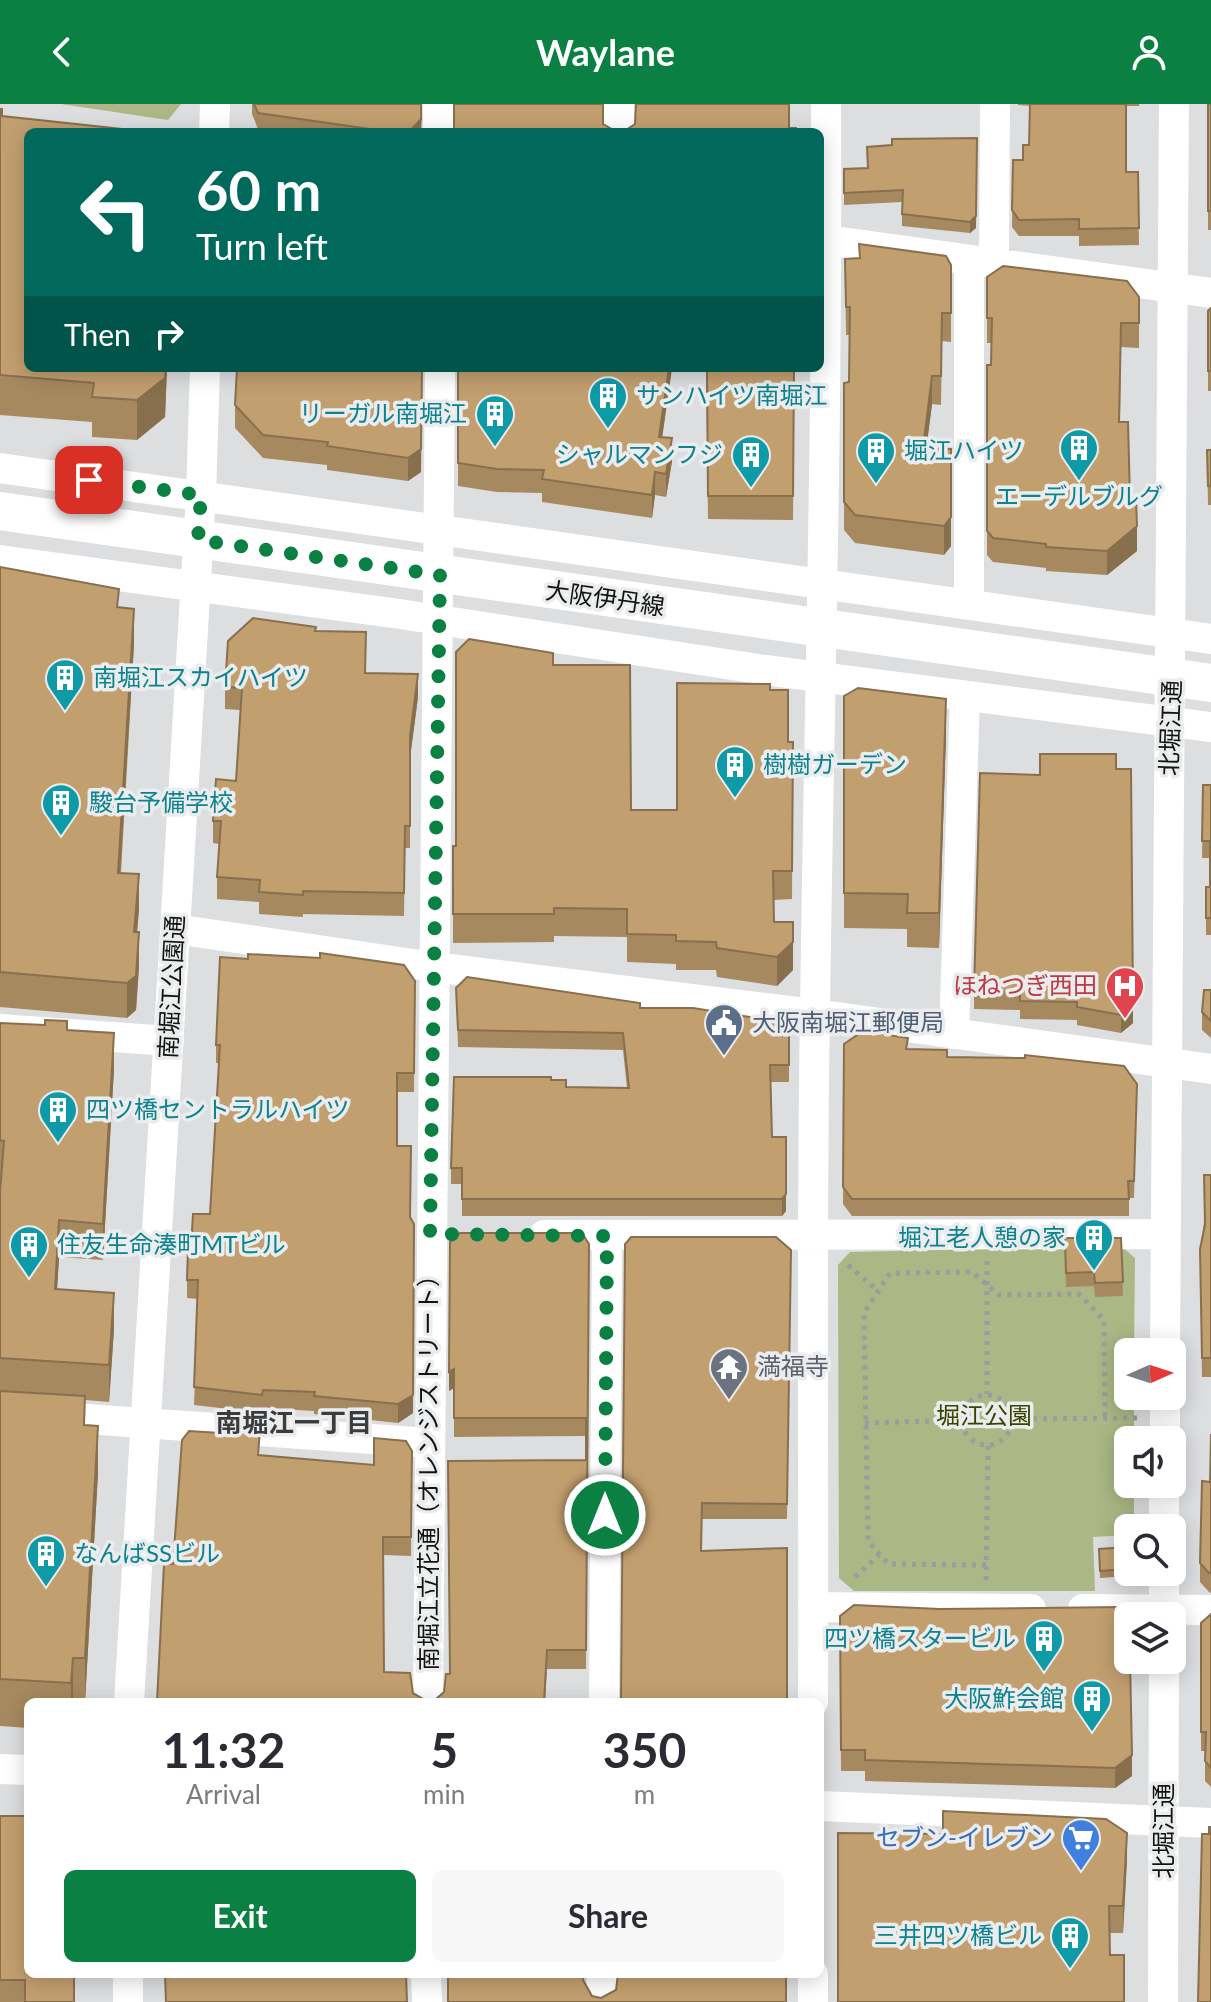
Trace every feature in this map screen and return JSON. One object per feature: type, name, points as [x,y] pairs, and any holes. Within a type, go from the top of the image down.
[{"type":"main road","name":"大阪伊丹線","points":[[0,511],[823,631],[1211,683]]},
{"type":"street","points":[[214,128],[215,104]]},
{"type":"street","points":[[438,104],[438,128]]},
{"type":"street","points":[[619,104],[619,128]]},
{"type":"street","points":[[824,195],[826,104]]},
{"type":"street","points":[[969,604],[982,261],[995,104]]},
{"type":"street","name":"北堀江通","points":[[1165,1338],[1165,1063],[1173,678],[1174,104]]},
{"type":"street","points":[[824,240],[1211,293]]},
{"type":"street","name":"南堀江公園通","points":[[129,1698],[201,495],[205,372]]},
{"type":"street","name":"南堀江立花通（オレンジストリート）","points":[[428,1698],[429,1443],[445,1234],[434,967],[440,372]]},
{"type":"street","points":[[813,1698],[814,1014],[824,678],[821,584],[822,372]]},
{"type":"street","points":[[0,468],[440,527],[1211,639]]},
{"type":"street","points":[[0,560],[439,620],[824,678],[1211,727]]},
{"type":"street","points":[[954,1034],[965,696]]},
{"type":"street","points":[[175,929],[434,967],[814,1014],[1211,1069]]},
{"type":"street","points":[[0,1029],[169,1041]]},
{"type":"street","points":[[518,1235],[815,1237],[1166,1234]]},
{"type":"street","points":[[604,1698],[607,1236]]},
{"type":"street","points":[[0,1413],[429,1443]]},
{"type":"street","points":[[813,1607],[1114,1612]]},
{"type":"street","points":[[1186,1612],[1211,1610]]},
{"type":"street","name":"北堀江通","points":[[1163,2002],[1164,1674]]},
{"type":"street","points":[[0,1769],[24,1770]]},
{"type":"street","points":[[824,1806],[1211,1823]]},
{"type":"street","points":[[128,1978],[128,2002]]},
{"type":"street","points":[[426,1978],[427,2002]]},
{"type":"street","points":[[601,2002],[602,1978]]},
{"type":"street","points":[[813,1978],[813,2002]]},
{"type":"path","points":[[987,1236],[987,1394]]},
{"type":"path","points":[[839,1255],[878,1291]]},
{"type":"path","points":[[986,1565],[888,1564],[868,1541],[864,1313],[890,1273],[972,1272],[999,1295],[1079,1294],[1104,1320],[1105,1417]]},
{"type":"path","points":[[987,1394],[999,1397],[1009,1406],[1013,1419],[1010,1432],[1001,1442],[988,1445],[975,1443],[965,1433],[962,1420],[965,1408],[974,1398],[987,1394]]},
{"type":"path","points":[[1013,1419],[1142,1418]]},
{"type":"path","points":[[865,1423],[962,1420]]},
{"type":"path","points":[[985,1609],[988,1445]]},
{"type":"path","points":[[853,1579],[879,1555]]},
{"type":"green space","points":[[61,104],[181,104],[168,120]]},
{"type":"green space","name":"堀江公園","points":[[1121,1246],[1135,1258],[1134,1338],[1114,1338],[1114,1410],[1134,1410],[1134,1426],[1114,1426],[1114,1498],[1134,1498],[1134,1514],[1114,1514],[1114,1536],[1093,1537],[1095,1591],[854,1591],[839,1578],[838,1265],[850,1252]]},
{"type":"building","points":[[254,104],[421,104],[421,119],[413,128],[363,128],[258,113]]},
{"type":"building","points":[[454,104],[603,104],[603,124],[610,128],[454,128]]},
{"type":"building","points":[[636,104],[789,104],[789,128],[629,128],[635,124]]},
{"type":"building","points":[[1030,104],[1126,104],[1126,172],[1138,172],[1139,228],[1079,229],[1079,219],[1019,220],[1012,210],[1013,160],[1023,160],[1023,145],[1029,145]]},
{"type":"building","points":[[1208,104],[1211,104],[1211,211],[1208,211]]},
{"type":"building","points":[[0,109],[2,116],[113,128],[24,128],[24,372],[166,372],[165,378],[137,400],[92,397],[94,383],[0,375]]},
{"type":"building","points":[[977,138],[976,216],[970,222],[902,214],[903,190],[844,193],[844,169],[868,168],[867,147],[892,145],[892,139]]},
{"type":"building","points":[[859,244],[946,256],[951,265],[951,313],[942,313],[941,376],[932,376],[923,448],[951,449],[951,517],[944,526],[855,515],[844,502],[844,383],[849,382],[850,307],[846,307],[845,259],[860,258]]},
{"type":"building","points":[[1003,266],[1127,281],[1139,297],[1139,323],[1121,323],[1119,422],[1128,422],[1130,499],[1136,499],[1137,526],[1107,551],[1046,547],[1046,544],[993,538],[987,531],[987,365],[991,365],[992,318],[987,318],[987,277]]},
{"type":"building","points":[[1211,308],[1211,371],[1208,371],[1208,311]]},
{"type":"building","points":[[237,372],[422,372],[421,449],[408,458],[327,446],[328,442],[263,435],[235,405]]},
{"type":"building","points":[[458,372],[668,372],[659,437],[672,438],[666,474],[655,472],[652,495],[542,479],[544,470],[497,469],[458,463]]},
{"type":"building","points":[[707,372],[794,372],[793,496],[708,496]]},
{"type":"building","points":[[1207,450],[1211,450],[1211,486],[1208,486]]},
{"type":"building","points":[[0,567],[119,589],[117,607],[134,609],[118,873],[139,874],[134,932],[139,932],[136,976],[127,983],[0,972]]},
{"type":"building","points":[[253,618],[316,627],[315,631],[366,632],[365,673],[418,674],[410,736],[410,826],[405,826],[404,893],[303,891],[303,895],[259,892],[260,880],[217,877],[221,821],[213,821],[216,779],[236,781],[242,688],[225,687],[228,641]]},
{"type":"building","points":[[469,639],[553,653],[553,665],[630,665],[631,810],[677,810],[677,683],[770,684],[770,690],[788,690],[788,742],[793,742],[792,871],[773,871],[774,922],[793,922],[793,942],[777,957],[717,948],[716,942],[676,941],[676,935],[627,934],[627,909],[554,908],[554,914],[453,914],[456,652]]},
{"type":"building","points":[[858,688],[946,699],[939,913],[907,913],[908,894],[844,893],[844,696]]},
{"type":"building","points":[[1040,754],[1116,754],[1116,769],[1131,769],[1133,1005],[1121,1015],[1077,1007],[1077,1002],[1020,1001],[1020,992],[974,991],[980,773],[1040,775]]},
{"type":"building","points":[[1203,785],[1211,785],[1211,918],[1206,918],[1210,841],[1202,841]]},
{"type":"building","points":[[320,953],[404,965],[415,981],[414,1073],[397,1073],[397,1146],[411,1146],[413,1395],[398,1404],[314,1396],[315,1392],[263,1390],[262,1395],[194,1387],[198,1280],[187,1280],[188,1248],[191,1248],[193,1214],[210,1214],[220,1045],[216,1045],[220,957],[248,959],[248,954],[320,958]]},
{"type":"building","points":[[467,977],[640,1003],[640,1008],[693,1008],[775,1021],[789,1033],[789,1065],[770,1065],[772,1137],[786,1137],[786,1194],[782,1199],[462,1199],[462,1168],[451,1168],[454,1077],[551,1077],[551,1080],[566,1080],[566,1087],[629,1088],[623,1033],[458,1030],[456,988]]},
{"type":"building","points":[[1204,990],[1211,990],[1211,1021],[1202,1012]]},
{"type":"building","points":[[45,1020],[67,1021],[67,1030],[114,1033],[103,1224],[59,1220],[55,1289],[114,1293],[109,1365],[0,1358],[0,1192],[4,1141],[0,1140],[0,1023],[45,1025]]},
{"type":"building","points":[[863,1031],[908,1038],[906,1049],[947,1050],[947,1057],[1025,1058],[1025,1055],[1124,1066],[1137,1084],[1134,1181],[1128,1181],[1129,1199],[852,1199],[843,1187],[844,1044]]},
{"type":"building","points":[[1204,1175],[1211,1175],[1211,1358],[1202,1358],[1200,1249],[1205,1225]]},
{"type":"building","points":[[460,1233],[582,1233],[589,1244],[586,1650],[547,1650],[544,1698],[437,1698],[444,1692],[446,1674],[450,1674],[448,1461],[586,1460],[586,1418],[454,1418],[454,1369],[449,1372],[450,1242]]},
{"type":"building","points":[[631,1237],[776,1237],[791,1250],[787,1504],[702,1503],[701,1551],[787,1548],[787,1698],[621,1698],[625,1244]]},
{"type":"building","points":[[1065,1238],[1121,1238],[1123,1282],[1095,1283],[1094,1272],[1066,1273]]},
{"type":"building","name":"なんばSSビル","points":[[0,1391],[85,1396],[84,1425],[98,1426],[85,1658],[73,1658],[71,1683],[0,1679]]},
{"type":"building","points":[[236,1429],[260,1430],[258,1455],[374,1465],[374,1438],[406,1441],[412,1451],[411,1537],[383,1537],[384,1672],[410,1673],[413,1693],[422,1698],[157,1698],[164,1564],[173,1564],[182,1440],[189,1431],[236,1434]]},
{"type":"building","points":[[1211,1434],[1209,1573],[1200,1563],[1202,1481],[1210,1482]]},
{"type":"building","points":[[1114,1548],[1114,1570],[1100,1571],[1099,1549]]},
{"type":"building","points":[[854,1605],[939,1609],[1114,1607],[1114,1674],[1130,1674],[1132,1755],[1115,1768],[865,1760],[865,1750],[841,1750],[840,1616]]},
{"type":"building","points":[[1211,1614],[1211,1768],[1205,1761],[1206,1732],[1201,1732],[1201,1623]]},
{"type":"building","points":[[943,1811],[1106,1819],[1127,1833],[1123,1906],[1109,1906],[1110,1955],[1124,1955],[1124,2002],[838,2002],[838,1833],[943,1834]]},
{"type":"building","points":[[0,1816],[24,1816],[24,1978],[74,1978],[74,2002],[25,2002],[25,1980],[0,1980]]},
{"type":"building","points":[[1209,1827],[1211,2002],[1198,2002],[1202,1834],[1209,1834]]},
{"type":"building","points":[[165,1978],[406,1978],[407,2002],[166,2002]]},
{"type":"building","points":[[448,1978],[583,1978],[592,1996],[601,1998],[616,1990],[618,1978],[786,1978],[786,2002],[448,2002]]},
{"type":"place","name":"サンハイツ南堀江","points":[[608,430]]},
{"type":"place","name":"リーガル南堀江","points":[[495,448]]},
{"type":"place","name":"エーデルブルグ","points":[[1079,482]]},
{"type":"place","name":"堀江ハイツ","points":[[876,485]]},
{"type":"place","name":"シャルマンフジ","points":[[751,489]]},
{"type":"place","name":"南堀江スカイハイツ","points":[[65,712]]},
{"type":"place","name":"樹樹ガーデン","points":[[735,799]]},
{"type":"place","name":"駿台予備学校","points":[[61,837]]},
{"type":"place","name":"ほねつぎ西田","points":[[1125,1020]]},
{"type":"place","name":"大阪南堀江郵便局","points":[[724,1057]]},
{"type":"place","name":"四ツ橋セントラルハイツ","points":[[58,1144]]},
{"type":"place","name":"堀江老人憩の家","points":[[1094,1272]]},
{"type":"place","name":"住友生命湊町MTビル","points":[[29,1279]]},
{"type":"place","name":"満福寺","points":[[729,1401]]},
{"type":"place","name":"なんばSSビル","points":[[46,1588]]},
{"type":"place","name":"四ツ橋スタービル","points":[[1044,1673]]},
{"type":"place","name":"大阪鮓会館","points":[[1092,1733]]},
{"type":"place","name":"セブン-イレブン","points":[[1081,1872]]},
{"type":"place","name":"三井四ツ橋ビル","points":[[1070,1970]]},
{"type":"district","name":"南堀江一丁目","points":[[294,1423]]},
{"type":"route","points":[[89,480],[201,495],[198,540],[440,575],[430,1234],[607,1236],[605,1515]]}]
